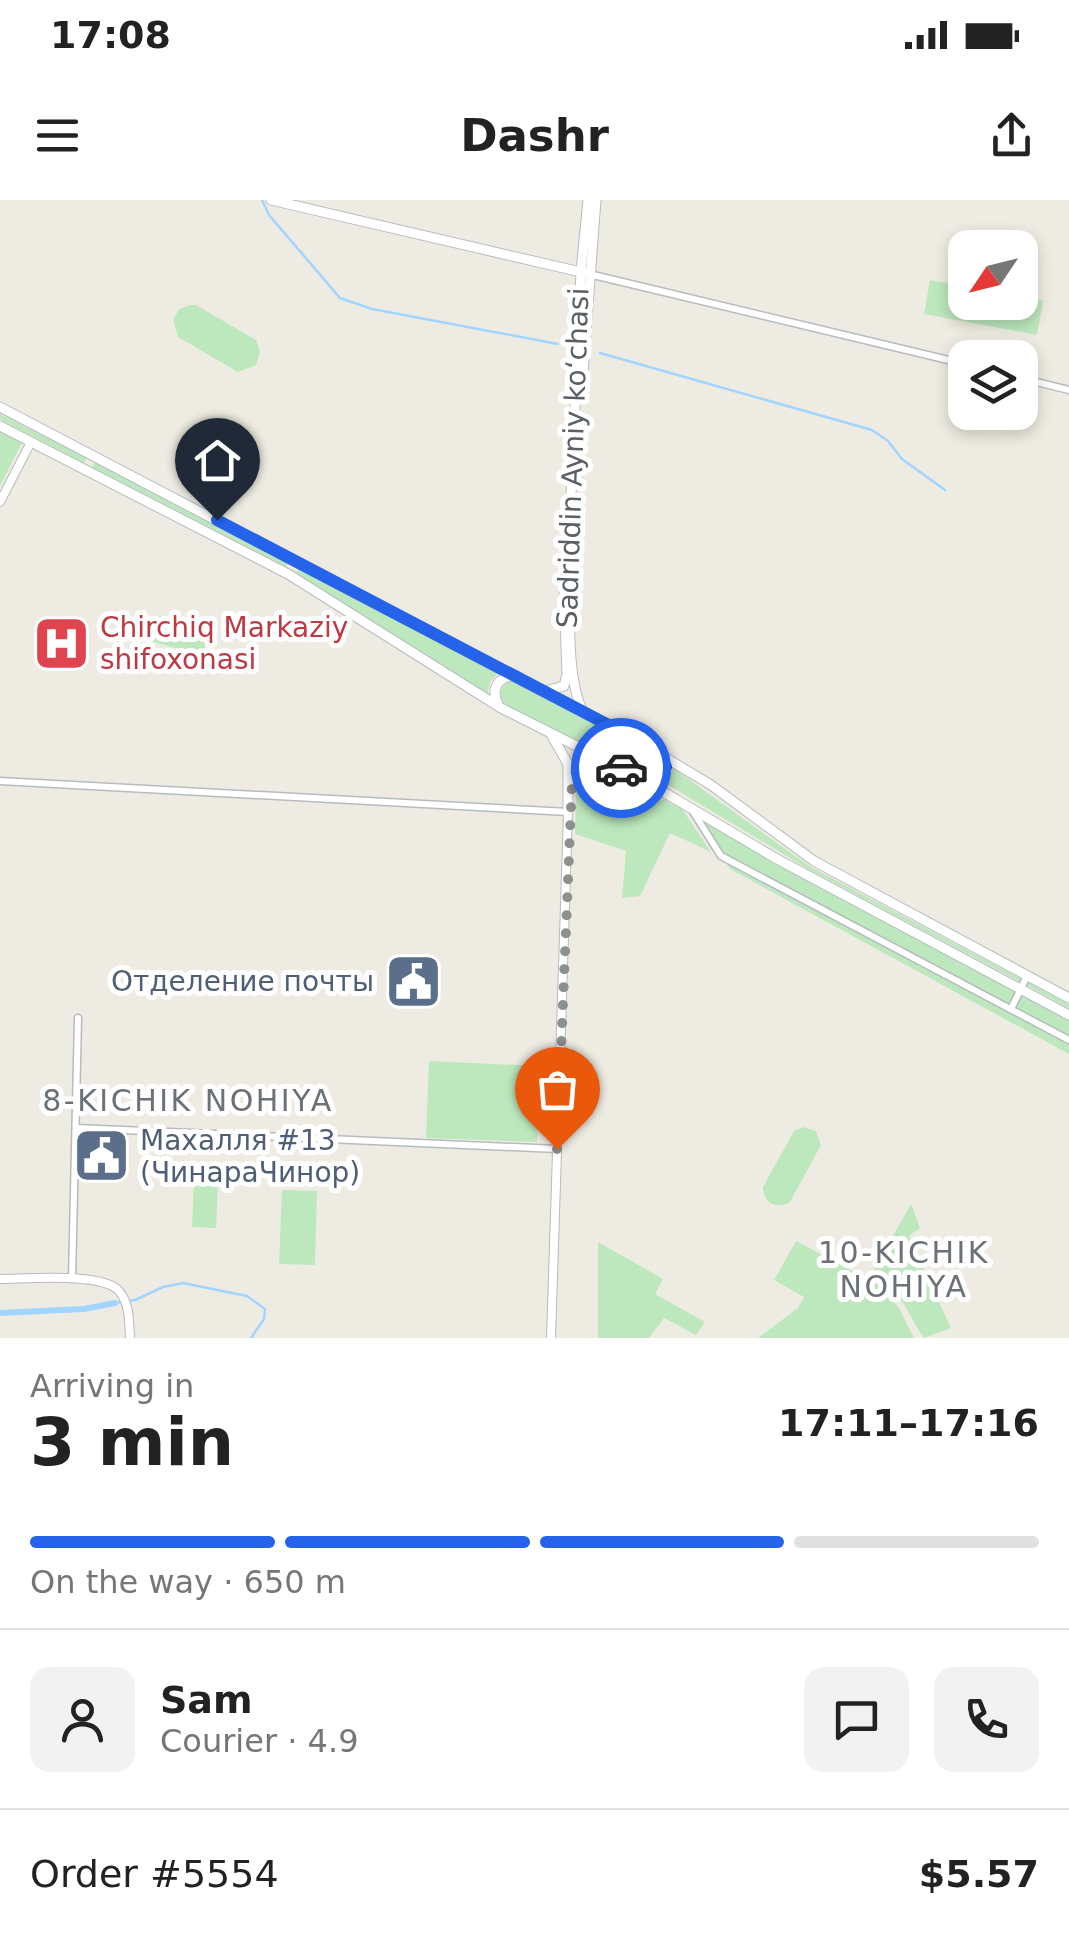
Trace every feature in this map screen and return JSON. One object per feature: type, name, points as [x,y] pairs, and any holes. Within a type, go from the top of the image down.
[{"type":"main road","points":[[271,200],[584,272]]},
{"type":"main road","name":"Sadriddin Ayniy ko‘chasi","points":[[537,686],[559,690],[567,674],[565,554],[588,200]]},
{"type":"main road","name":"Sadriddin Ayniy ko‘chasi","points":[[583,712],[572,672],[570,576],[584,272],[596,200]]},
{"type":"main road","points":[[0,406],[519,676],[653,750],[711,785],[814,861],[1069,998]]},
{"type":"main road","points":[[0,426],[288,574],[501,708],[638,777],[777,859],[1069,1014]]},
{"type":"main road","points":[[86,469],[93,455]]},
{"type":"main road","points":[[288,574],[295,562]]},
{"type":"main road","points":[[501,708],[495,697],[496,685],[506,676],[519,676]]},
{"type":"main road","points":[[546,731],[558,741],[567,760],[568,812]]},
{"type":"main road","points":[[638,777],[650,780],[665,773],[665,762],[653,750]]},
{"type":"main road","points":[[568,812],[574,772],[581,760],[592,753]]},
{"type":"street","points":[[584,272],[948,360]]},
{"type":"street","points":[[1038,382],[1069,390]]},
{"type":"street","points":[[0,502],[31,442]]},
{"type":"street","points":[[0,781],[568,812],[551,1338]]},
{"type":"street","points":[[690,807],[721,856],[1069,1040]]},
{"type":"street","points":[[1011,1009],[1028,976]]},
{"type":"street","points":[[72,1279],[78,1018]]},
{"type":"street","points":[[76,1128],[557,1149]]},
{"type":"street","points":[[0,1280],[106,1282],[123,1297],[130,1338]]},
{"type":"green space","points":[[930,280],[948,283],[948,318],[924,314]]},
{"type":"green space","points":[[1038,300],[1043,301],[1037,335],[956,320],[1038,320]]},
{"type":"green space","points":[[190,305],[256,340],[260,352],[256,365],[238,372],[178,337],[173,320],[179,309]]},
{"type":"green space","points":[[0,414],[87,458],[84,463],[0,419]]},
{"type":"green space","points":[[0,432],[22,443],[0,486]]},
{"type":"green space","points":[[95,462],[289,562],[286,567],[92,467]]},
{"type":"green space","points":[[300,569],[500,671],[490,682],[487,695],[295,573]]},
{"type":"green space","points":[[159,615],[210,630],[202,656],[151,641]]},
{"type":"green space","points":[[516,681],[656,758],[661,770],[656,776],[646,777],[504,704],[502,689],[508,682]]},
{"type":"green space","points":[[597,766],[682,809],[711,852],[670,833],[640,896],[622,898],[626,851],[575,834],[576,783],[581,774]]},
{"type":"green space","points":[[673,768],[809,866],[1069,1004],[1069,1008],[808,869],[665,783]]},
{"type":"green space","points":[[706,821],[1069,1019],[1069,1054],[730,869],[708,833]]},
{"type":"green space","points":[[429,1061],[539,1066],[537,1142],[426,1138]]},
{"type":"green space","points":[[803,1127],[816,1131],[821,1145],[790,1202],[771,1204],[763,1187],[794,1131]]},
{"type":"green space","points":[[194,1179],[218,1180],[216,1228],[192,1227]]},
{"type":"green space","points":[[282,1190],[317,1191],[315,1265],[279,1264]]},
{"type":"green space","points":[[911,1204],[920,1228],[909,1236],[951,1328],[924,1338],[897,1294],[872,1273]]},
{"type":"green space","points":[[796,1241],[880,1286],[899,1308],[914,1338],[758,1338],[798,1308],[804,1297],[774,1280]]},
{"type":"green space","points":[[598,1242],[663,1279],[655,1294],[705,1322],[696,1335],[664,1318],[649,1338],[598,1338]]},
{"type":"waterway","points":[[262,200],[269,215],[340,298],[372,309],[558,344]]},
{"type":"waterway","points":[[600,353],[872,430],[888,441],[902,459],[945,490]]},
{"type":"waterway","points":[[115,1303],[183,1283],[247,1296],[265,1309],[264,1319],[251,1338]]},
{"type":"waterway","points":[[0,1313],[84,1309],[115,1303]]},
{"type":"way so far","points":[[557,1149],[572,783],[578,765],[592,753],[621,768]]},
{"type":"place","name":"Chirchiq Markaziy shifoxonasi","points":[[61,643]]},
{"type":"place","name":"Отделение почты","points":[[413,981]]},
{"type":"place","name":"Махалля #13 (ЧинараЧинор)","points":[[101,1156]]},
{"type":"district","name":"8-KICHIK NOHIYA","points":[[188,1100]]},
{"type":"district","name":"10-KICHIK NOHIYA","points":[[904,1269]]},
{"type":"route","points":[[217,520],[641,742],[660,755],[666,767],[660,778],[650,780],[621,768]]}]
